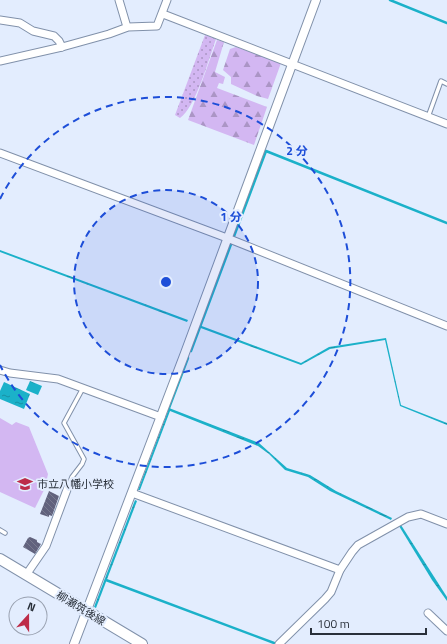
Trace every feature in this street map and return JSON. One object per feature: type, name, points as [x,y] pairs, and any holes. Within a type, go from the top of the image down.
[{"type":"main road","name":"柳瀬筑後線","points":[[0,560],[142,644]]},
{"type":"street","points":[[119,0],[127,27]]},
{"type":"street","points":[[0,62],[62,47],[127,27],[157,26],[163,14],[167,0]]},
{"type":"street","points":[[74,644],[161,417],[316,0]]},
{"type":"street","points":[[163,14],[447,124]]},
{"type":"street","points":[[0,20],[20,23],[33,31],[54,36],[62,47]]},
{"type":"street","points":[[0,153],[228,238],[447,326]]},
{"type":"street","points":[[0,370],[10,373],[58,379],[161,417]]},
{"type":"street","points":[[26,575],[46,546],[68,487]]},
{"type":"street","points":[[132,493],[340,570]]},
{"type":"street","points":[[279,644],[325,600],[340,570],[358,545],[408,517],[420,514],[447,524]]},
{"type":"street","points":[[428,613],[447,631]]},
{"type":"lane","points":[[428,117],[441,81],[447,84]]},
{"type":"lane","points":[[68,487],[72,477],[84,459],[64,423],[83,388]]},
{"type":"lane","points":[[0,530],[5,533]]},
{"type":"green space","points":[[205,35],[216,39],[197,93],[186,112],[180,118],[175,115]]},
{"type":"green space","points":[[217,40],[224,42],[215,72],[225,77],[223,84],[219,83],[217,88],[267,107],[254,145],[188,120]]},
{"type":"green space","points":[[236,47],[281,63],[268,99],[257,96],[231,84],[231,77],[223,70],[230,49]]},
{"type":"green space","points":[[0,418],[12,425],[16,422],[29,427],[48,474],[45,488],[35,508],[0,492]]},
{"type":"water","points":[[0,250],[188,320],[187,322],[0,252]]},
{"type":"water","points":[[199,325],[301,363],[329,347],[386,338],[401,405],[447,423],[447,425],[400,406],[385,340],[330,349],[301,365],[198,327]]},
{"type":"water","points":[[30,381],[42,386],[38,395],[26,390]]},
{"type":"water","points":[[4,382],[30,394],[24,409],[0,399],[0,391]]},
{"type":"water","points":[[169,408],[259,443],[287,468],[310,475],[336,491],[392,518],[391,520],[330,491],[308,477],[285,470],[269,454],[258,446],[170,411],[140,490],[138,490]]},
{"type":"water","points":[[135,500],[137,501],[96,608],[94,607]]},
{"type":"water","points":[[401,525],[447,597],[447,601],[432,580],[399,526]]},
{"type":"building","points":[[49,491],[59,496],[52,516],[49,515],[49,517],[40,514]]},
{"type":"building","points":[[30,537],[37,540],[37,542],[41,544],[35,554],[23,547]]},
{"type":"waterway","points":[[390,0],[447,23]]},
{"type":"waterway","points":[[191,351],[266,151],[447,223]]},
{"type":"waterway","points":[[169,410],[188,358]]},
{"type":"waterway","points":[[106,580],[274,643]]},
{"type":"place","name":"市立八幡小学校","points":[[25,484]]}]
